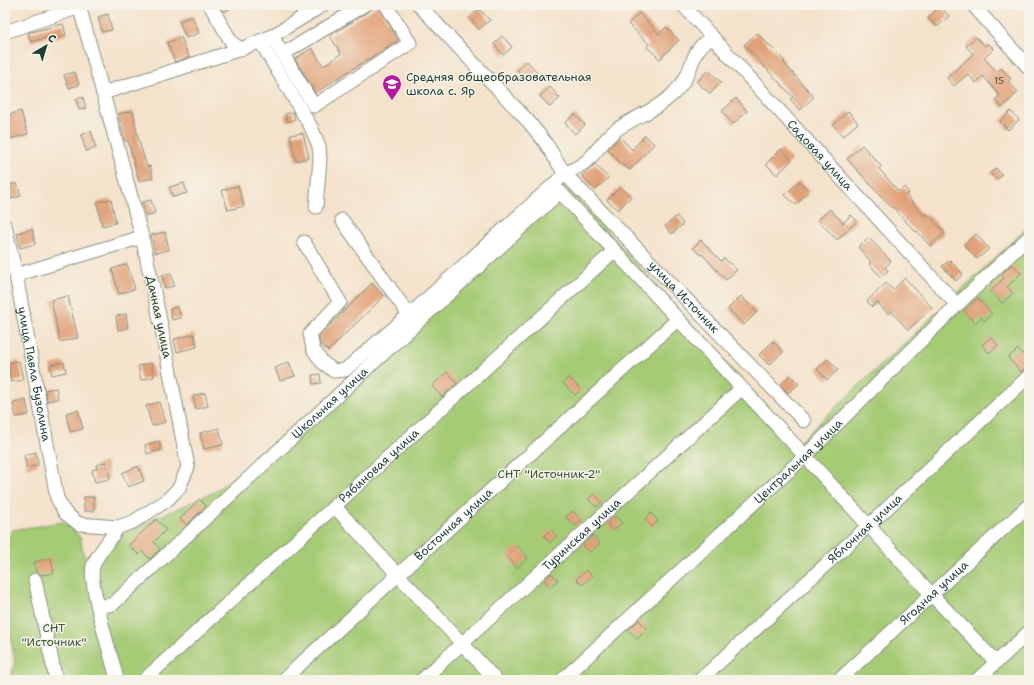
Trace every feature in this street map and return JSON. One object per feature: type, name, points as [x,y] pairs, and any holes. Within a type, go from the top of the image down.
[{"type":"street","points":[[210,5],[232,43],[241,49]]},
{"type":"street","points":[[103,93],[241,49],[266,38],[309,9],[323,5]]},
{"type":"street","points":[[283,54],[364,5]]},
{"type":"street","points":[[266,38],[283,54],[314,106],[410,43],[386,5]]},
{"type":"street","name":"улица Источник","points":[[419,5],[528,122],[544,142],[565,174],[804,421]]},
{"type":"street","name":"Садовая улица","points":[[683,5],[957,305]]},
{"type":"street","points":[[973,5],[1029,68]]},
{"type":"street","points":[[5,32],[79,6]]},
{"type":"street","name":"Дачная улица","points":[[57,498],[65,513],[79,524],[118,527],[133,522],[166,501],[179,488],[188,467],[159,315],[142,237],[79,6]]},
{"type":"street","points":[[266,38],[319,146],[320,159],[316,208]]},
{"type":"street","points":[[304,242],[340,302],[310,334],[312,349],[322,362],[334,370],[345,370],[409,316],[565,174],[588,160],[607,137],[616,129],[640,117],[672,95],[686,77],[700,46],[704,42],[713,38]]},
{"type":"street","name":"Школьная улица","points":[[98,605],[105,606],[113,604],[560,192],[614,251]]},
{"type":"street","points":[[342,220],[409,316]]},
{"type":"street","name":"улица Павла Бузолина","points":[[5,226],[16,275],[57,498]]},
{"type":"street","points":[[16,275],[142,237]]},
{"type":"street","name":"Центральная улица","points":[[562,680],[805,456],[957,305],[1029,237]]},
{"type":"street","points":[[614,251],[931,594],[996,662]]},
{"type":"street","name":"Рябиновая улица","points":[[144,680],[614,251]]},
{"type":"street","name":"Восточная улица","points":[[283,680],[678,319]]},
{"type":"street","name":"Яблочная улица","points":[[700,680],[1029,376]]},
{"type":"street","name":"Туринская улица","points":[[422,680],[742,388]]},
{"type":"street","name":"Ягодная улица","points":[[839,680],[1029,505]]},
{"type":"street","points":[[335,507],[496,680]]},
{"type":"street","points":[[116,680],[98,605],[92,569],[98,557],[118,527]]},
{"type":"street","points":[[35,580],[56,680]]},
{"type":"street","points":[[977,680],[1029,632]]},
{"type":"green space","name":"СНТ \"Источник-2\"","points":[[564,183],[798,443],[1029,226],[1029,680],[10,680],[15,663],[5,603],[5,542],[13,530],[63,522],[80,537],[84,557],[121,534],[214,492],[342,396]]},
{"type":"building","points":[[219,5],[235,5],[224,12]]},
{"type":"building","points":[[378,5],[398,40],[315,93],[295,59],[312,48],[323,66],[341,54],[330,36]]},
{"type":"building","points":[[940,6],[949,16],[937,27],[928,18]]},
{"type":"building","points":[[479,9],[490,20],[479,29],[469,18]]},
{"type":"building","points":[[639,13],[659,34],[666,27],[679,40],[660,59],[647,47],[649,44],[628,24]]},
{"type":"building","points":[[108,14],[112,30],[102,32],[98,17]]},
{"type":"building","points":[[192,16],[199,33],[186,38],[179,21]]},
{"type":"building","points":[[63,24],[66,35],[52,39],[52,36],[31,42],[28,33]]},
{"type":"building","points":[[757,33],[785,61],[783,62],[814,97],[800,110],[790,99],[793,97],[744,45]]},
{"type":"building","points":[[502,36],[512,47],[503,55],[494,44]]},
{"type":"building","points":[[181,37],[189,57],[175,62],[167,43]]},
{"type":"building","points":[[976,37],[985,46],[988,44],[994,49],[984,58],[997,72],[1001,68],[1011,79],[1008,81],[1018,92],[1002,108],[995,100],[1000,96],[983,76],[976,83],[968,74],[954,86],[947,78],[973,54],[966,46]]},
{"type":"building","points":[[527,61],[537,72],[527,81],[517,70]]},
{"type":"building","points":[[708,70],[721,82],[710,94],[697,82]]},
{"type":"building","points":[[75,72],[79,85],[69,88],[64,75]]},
{"type":"building","points":[[550,87],[560,98],[550,107],[540,96]]},
{"type":"building","points":[[83,97],[86,108],[79,110],[76,99]]},
{"type":"building","points":[[736,98],[747,111],[733,124],[722,111]]},
{"type":"building","points":[[21,111],[28,134],[10,139],[5,122],[5,116]]},
{"type":"building","points":[[133,111],[138,138],[147,167],[150,166],[153,178],[139,181],[128,141],[125,141],[118,114]]},
{"type":"building","points":[[848,111],[858,123],[843,136],[833,125]]},
{"type":"building","points":[[1011,111],[1019,120],[1008,130],[1000,121]]},
{"type":"building","points":[[293,112],[295,119],[287,122],[285,114]]},
{"type":"building","points":[[575,114],[585,125],[575,134],[565,123]]},
{"type":"building","points":[[91,131],[96,148],[86,151],[81,135]]},
{"type":"building","points":[[303,133],[309,158],[296,161],[290,135]]},
{"type":"building","points":[[645,135],[654,144],[630,170],[620,163],[608,149],[620,137],[632,150]]},
{"type":"building","points":[[862,145],[881,166],[879,169],[899,192],[904,187],[909,193],[906,195],[924,216],[927,213],[945,233],[930,246],[893,207],[892,208],[847,159]]},
{"type":"building","points":[[781,149],[792,160],[777,175],[766,164]]},
{"type":"building","points":[[595,164],[608,178],[595,190],[582,176]]},
{"type":"building","points":[[996,168],[1002,175],[997,180],[990,173]]},
{"type":"building","points":[[799,181],[809,191],[796,205],[785,195]]},
{"type":"building","points":[[17,183],[21,196],[10,199],[5,186]]},
{"type":"building","points":[[184,183],[187,193],[173,197],[169,187]]},
{"type":"building","points":[[238,186],[244,206],[228,210],[222,190]]},
{"type":"building","points":[[620,187],[631,197],[618,210],[607,200]]},
{"type":"building","points":[[111,199],[116,223],[102,226],[97,202]]},
{"type":"building","points":[[151,200],[155,213],[146,216],[142,202]]},
{"type":"building","points":[[830,209],[843,223],[851,215],[857,221],[837,240],[818,220]]},
{"type":"building","points":[[677,216],[683,224],[672,234],[665,226]]},
{"type":"building","points":[[32,229],[35,244],[20,248],[17,233]]},
{"type":"building","points":[[165,232],[169,250],[155,253],[151,235]]},
{"type":"building","points":[[976,234],[989,249],[977,259],[964,245]]},
{"type":"building","points":[[869,238],[891,261],[885,267],[888,271],[881,277],[869,264],[871,262],[858,247]]},
{"type":"building","points":[[701,240],[721,261],[724,258],[737,270],[726,280],[702,254],[700,255],[693,248]]},
{"type":"building","points":[[950,260],[963,274],[956,281],[942,266]]},
{"type":"building","points":[[127,264],[135,289],[119,294],[112,269]]},
{"type":"building","points":[[1012,264],[1021,273],[1007,287],[1013,293],[1002,303],[991,291],[1004,278],[1001,274]]},
{"type":"building","points":[[171,273],[174,286],[165,288],[162,275]]},
{"type":"building","points":[[905,278],[932,308],[908,330],[891,311],[888,314],[877,302],[872,307],[867,301],[886,283],[893,290]]},
{"type":"building","points":[[372,283],[384,296],[328,351],[320,344],[319,336]]},
{"type":"building","points":[[68,296],[78,338],[60,342],[51,300]]},
{"type":"building","points":[[741,296],[757,312],[744,325],[728,309]]},
{"type":"building","points":[[978,298],[992,314],[984,321],[981,317],[975,323],[964,311]]},
{"type":"building","points":[[178,307],[181,318],[172,320],[170,309]]},
{"type":"building","points":[[126,314],[128,328],[118,330],[116,316]]},
{"type":"building","points":[[194,334],[197,347],[177,352],[174,339]]},
{"type":"building","points":[[991,337],[998,345],[989,353],[982,345]]},
{"type":"building","points":[[773,341],[783,352],[769,365],[759,355]]},
{"type":"building","points":[[1018,349],[1029,361],[1029,365],[1021,372],[1008,358]]},
{"type":"building","points":[[828,359],[838,370],[827,380],[817,369]]},
{"type":"building","points":[[19,361],[23,380],[11,382],[8,363]]},
{"type":"building","points":[[64,362],[66,372],[52,375],[50,365]]},
{"type":"building","points":[[289,362],[295,376],[280,381],[275,368]]},
{"type":"building","points":[[151,363],[154,377],[141,380],[138,366]]},
{"type":"building","points":[[447,372],[457,383],[442,397],[432,386]]},
{"type":"building","points":[[320,374],[321,383],[313,384],[312,375]]},
{"type":"building","points":[[790,375],[799,384],[788,393],[780,385]]},
{"type":"building","points":[[569,377],[581,390],[575,395],[563,383]]},
{"type":"building","points":[[56,388],[58,399],[47,401],[45,390]]},
{"type":"building","points":[[205,393],[208,406],[196,409],[193,396]]},
{"type":"building","points":[[26,400],[29,415],[16,417],[13,403]]},
{"type":"building","points":[[159,402],[165,422],[152,426],[146,406]]},
{"type":"building","points":[[78,410],[83,429],[70,432],[66,413]]},
{"type":"building","points":[[219,428],[223,445],[204,449],[200,433]]},
{"type":"building","points":[[159,441],[161,450],[147,454],[145,445]]},
{"type":"building","points":[[36,452],[38,465],[27,468],[24,455]]},
{"type":"building","points":[[106,462],[110,479],[95,482],[92,470],[97,469],[96,465]]},
{"type":"building","points":[[138,466],[144,481],[128,487],[122,473]]},
{"type":"building","points":[[594,494],[602,502],[596,507],[588,499]]},
{"type":"building","points":[[84,497],[94,497],[94,511],[84,511]]},
{"type":"building","points":[[199,499],[206,506],[187,525],[180,519]]},
{"type":"building","points":[[573,511],[582,520],[575,526],[566,517]]},
{"type":"building","points":[[651,513],[658,521],[652,527],[645,519]]},
{"type":"building","points":[[615,516],[622,523],[613,531],[607,524]]},
{"type":"building","points":[[156,519],[166,530],[154,542],[160,549],[150,559],[142,551],[139,555],[129,545]]},
{"type":"building","points":[[551,529],[557,536],[550,543],[544,536]]},
{"type":"building","points":[[593,535],[600,543],[590,552],[583,545]]},
{"type":"building","points":[[518,546],[528,558],[517,568],[507,556]]},
{"type":"building","points":[[51,558],[54,573],[41,575],[36,572],[34,562]]},
{"type":"building","points":[[586,570],[592,576],[582,585],[576,579]]},
{"type":"building","points":[[551,573],[558,580],[550,587],[544,580]]},
{"type":"building","points":[[639,620],[647,629],[637,639],[628,630]]},
{"type":"place","name":"Средняя общеобразовательная школа с. Яр","points":[[392,101]]},
{"type":"park label","name":"СНТ \"Источник\"","points":[[54,635]]}]
